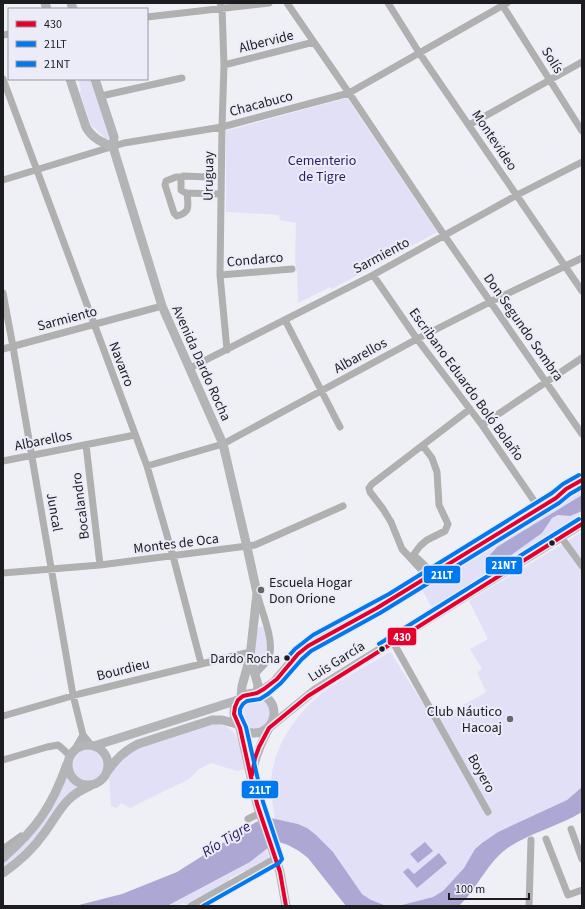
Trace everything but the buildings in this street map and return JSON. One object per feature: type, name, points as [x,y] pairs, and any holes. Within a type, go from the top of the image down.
[{"type":"main road","points":[[70,80],[86,127],[90,134],[100,142],[113,147]]},
{"type":"main road","name":"Avenida Dardo Rocha","points":[[95,80],[114,136],[113,147],[162,306],[223,444],[257,593],[250,655],[240,699]]},
{"type":"main road","name":"Luis García","points":[[258,693],[274,682],[296,656],[307,646],[368,614],[539,508],[582,486]]},
{"type":"main road","name":"Luis García","points":[[252,781],[256,758],[270,727],[315,690],[582,524]]},
{"type":"main road","name":"Avenida Dardo Rocha","points":[[250,655],[258,685],[258,693]]},
{"type":"main road","points":[[3,858],[28,834],[46,811],[58,789],[71,755],[81,746],[92,746],[240,699],[250,693],[258,693],[268,698],[273,706],[274,716],[270,727],[264,731],[254,733],[247,732],[239,726],[222,720],[212,720],[129,748],[119,756],[101,781],[80,790],[69,798],[58,811],[39,839],[24,856],[3,873]]},
{"type":"main road","points":[[240,699],[234,711],[234,716],[239,726],[261,816],[280,872],[286,906]]},
{"type":"main road","points":[[92,746],[103,752],[106,756],[108,766],[107,773]]},
{"type":"main road","points":[[71,755],[68,765],[72,777],[76,782],[93,785]]},
{"type":"street","points":[[148,17],[221,5],[269,3]]},
{"type":"street","points":[[287,3],[444,235]]},
{"type":"street","name":"Montevideo","points":[[388,3],[420,54],[582,291]]},
{"type":"street","name":"Chacabuco","points":[[3,180],[124,143],[222,127],[349,93],[420,54],[504,4]]},
{"type":"street","name":"Solís","points":[[504,4],[582,131]]},
{"type":"street","name":"Uruguay","points":[[221,5],[224,65],[220,275],[227,350]]},
{"type":"street","name":"Albervide","points":[[224,65],[314,42]]},
{"type":"street","points":[[469,125],[582,62]]},
{"type":"street","points":[[101,96],[182,78]]},
{"type":"street","name":"Navarro","points":[[3,79],[93,325],[147,466],[173,556],[201,663]]},
{"type":"street","name":"Sarmiento","points":[[190,368],[373,275],[517,195],[582,162]]},
{"type":"street","points":[[181,179],[183,176],[208,177]]},
{"type":"street","points":[[181,179],[176,177],[166,181],[165,183],[175,215],[179,216],[188,210],[188,194]]},
{"type":"street","points":[[181,179],[181,190],[188,194],[221,194]]},
{"type":"street","name":"Don Segundo Sombra","points":[[444,235],[582,434]]},
{"type":"street","name":"Albarellos","points":[[147,466],[223,444],[417,339],[582,258]]},
{"type":"street","name":"Condarco","points":[[220,275],[292,269]]},
{"type":"street","name":"Escribano Eduardo Boló Bolaño","points":[[373,275],[417,339],[482,425],[539,508]]},
{"type":"street","name":"Juncal","points":[[3,294],[73,695],[83,734],[92,746]]},
{"type":"street","name":"Sarmiento","points":[[3,349],[162,306]]},
{"type":"street","points":[[285,320],[340,427]]},
{"type":"street","points":[[482,425],[582,358]]},
{"type":"street","points":[[431,575],[402,548],[398,542],[391,522],[370,492],[369,488],[372,484],[470,410]]},
{"type":"street","name":"Albarellos","points":[[3,461],[135,435]]},
{"type":"street","name":"Bocalandro","points":[[86,445],[100,565]]},
{"type":"street","points":[[411,555],[427,540],[445,531],[448,524],[439,505],[439,485],[437,472],[432,458],[423,446]]},
{"type":"street","name":"Luis García","points":[[556,498],[566,489],[582,480]]},
{"type":"street","name":"Montes de Oca","points":[[3,573],[100,565],[247,547],[255,545],[344,506]]},
{"type":"street","points":[[561,537],[582,566]]},
{"type":"street","name":"Avenida Dardo Rocha","points":[[255,674],[265,663],[270,653],[267,626],[257,593]]},
{"type":"street","points":[[253,626],[267,626]]},
{"type":"street","name":"Boyero","points":[[393,642],[488,812]]},
{"type":"street","name":"Bourdieu","points":[[3,716],[73,695],[201,663],[250,655]]},
{"type":"street","points":[[3,760],[46,747],[58,745],[71,755],[83,734]]},
{"type":"street","points":[[3,849],[20,837],[46,811]]},
{"type":"street","points":[[248,819],[261,816]]},
{"type":"street","points":[[571,829],[582,859]]},
{"type":"street","points":[[546,839],[568,895],[582,890]]},
{"type":"street","points":[[529,906],[531,840]]},
{"type":"street","points":[[196,905],[276,858]]},
{"type":"green space","points":[[78,80],[92,80],[110,136],[108,139],[106,139],[91,125],[80,93],[81,89]]},
{"type":"green space","name":"Cementerio de Tigre","points":[[347,98],[437,232],[332,289],[330,287],[298,303],[295,262],[296,223],[280,220],[279,215],[226,212],[226,131]]},
{"type":"green space","points":[[582,490],[582,522],[456,599],[453,597],[436,608],[431,606],[420,586],[568,495]]},
{"type":"green space","name":"Club Náutico Hacoaj","points":[[582,532],[582,787],[567,800],[498,832],[482,843],[475,849],[464,868],[443,891],[433,897],[402,905],[384,905],[371,900],[362,894],[333,852],[307,828],[298,824],[275,819],[271,783],[276,756],[281,743],[288,731],[306,708],[326,690],[390,652],[434,721],[485,693],[486,692],[477,672],[482,669],[470,649],[488,639],[469,601]]},
{"type":"green space","points":[[260,626],[264,628],[268,638],[266,658],[257,669],[255,641],[257,630]]},
{"type":"green space","points":[[251,697],[257,697],[267,704],[270,713],[269,719],[263,726],[257,729],[251,729],[241,722],[238,716],[238,710],[245,700]]},
{"type":"green space","points":[[211,724],[221,725],[233,732],[237,738],[244,769],[237,771],[211,763],[199,769],[189,779],[130,808],[121,803],[117,808],[111,806],[109,776],[119,761],[139,747]]},
{"type":"green space","points":[[85,749],[91,749],[101,756],[104,765],[103,771],[97,778],[91,781],[85,781],[75,774],[72,768],[72,762],[79,752]]},
{"type":"green space","points":[[66,775],[71,782],[78,787],[35,840],[3,870],[3,863],[10,857]]},
{"type":"green space","points":[[266,849],[270,859],[229,879],[228,883],[186,905],[183,903],[177,906],[167,906],[250,862]]},
{"type":"shaded area","points":[[582,495],[582,511],[570,516],[558,515],[552,518],[542,533],[500,563],[494,563],[490,560],[489,556],[497,547]]},
{"type":"shaded area","name":"Río Tigre","points":[[582,787],[582,812],[527,837],[501,853],[459,906],[346,906],[308,858],[299,851],[279,842],[273,844],[250,862],[167,906],[75,906],[122,894],[177,872],[256,822],[271,818],[298,824],[307,828],[316,835],[333,852],[362,894],[371,900],[384,905],[402,905],[433,897],[443,891],[464,868],[475,849],[482,843],[498,832],[567,800]]},
{"type":"shaded area","points":[[425,842],[433,851],[418,863],[410,854]]},
{"type":"shaded area","points":[[439,853],[447,863],[417,888],[403,872],[408,868],[414,874]]},
{"type":"transit line","name":"21NT","points":[[287,658],[295,649],[313,635],[389,594],[579,475]]},
{"type":"transit line","name":"430","points":[[286,906],[280,872],[257,804],[240,728],[234,714],[238,700],[243,696],[257,693],[277,679],[298,654],[308,646],[377,608],[556,498],[566,489],[582,480]]},
{"type":"transit line","name":"21LT","points":[[203,906],[279,863],[282,859],[263,802],[246,727],[240,714],[240,709],[243,704],[247,701],[260,699],[268,694],[281,683],[311,651],[380,613],[559,503],[582,487]]},
{"type":"transit line","name":"21NT","points":[[379,644],[579,519]]},
{"type":"transit line","name":"430","points":[[252,775],[255,758],[269,728],[308,696],[582,524]]},
{"type":"place","name":"Escuela Hogar Don Orione","points":[[261,590]]},
{"type":"place","name":"Dardo Rocha","points":[[287,658]]},
{"type":"place","name":"Club Náutico Hacoaj","points":[[510,719]]}]
